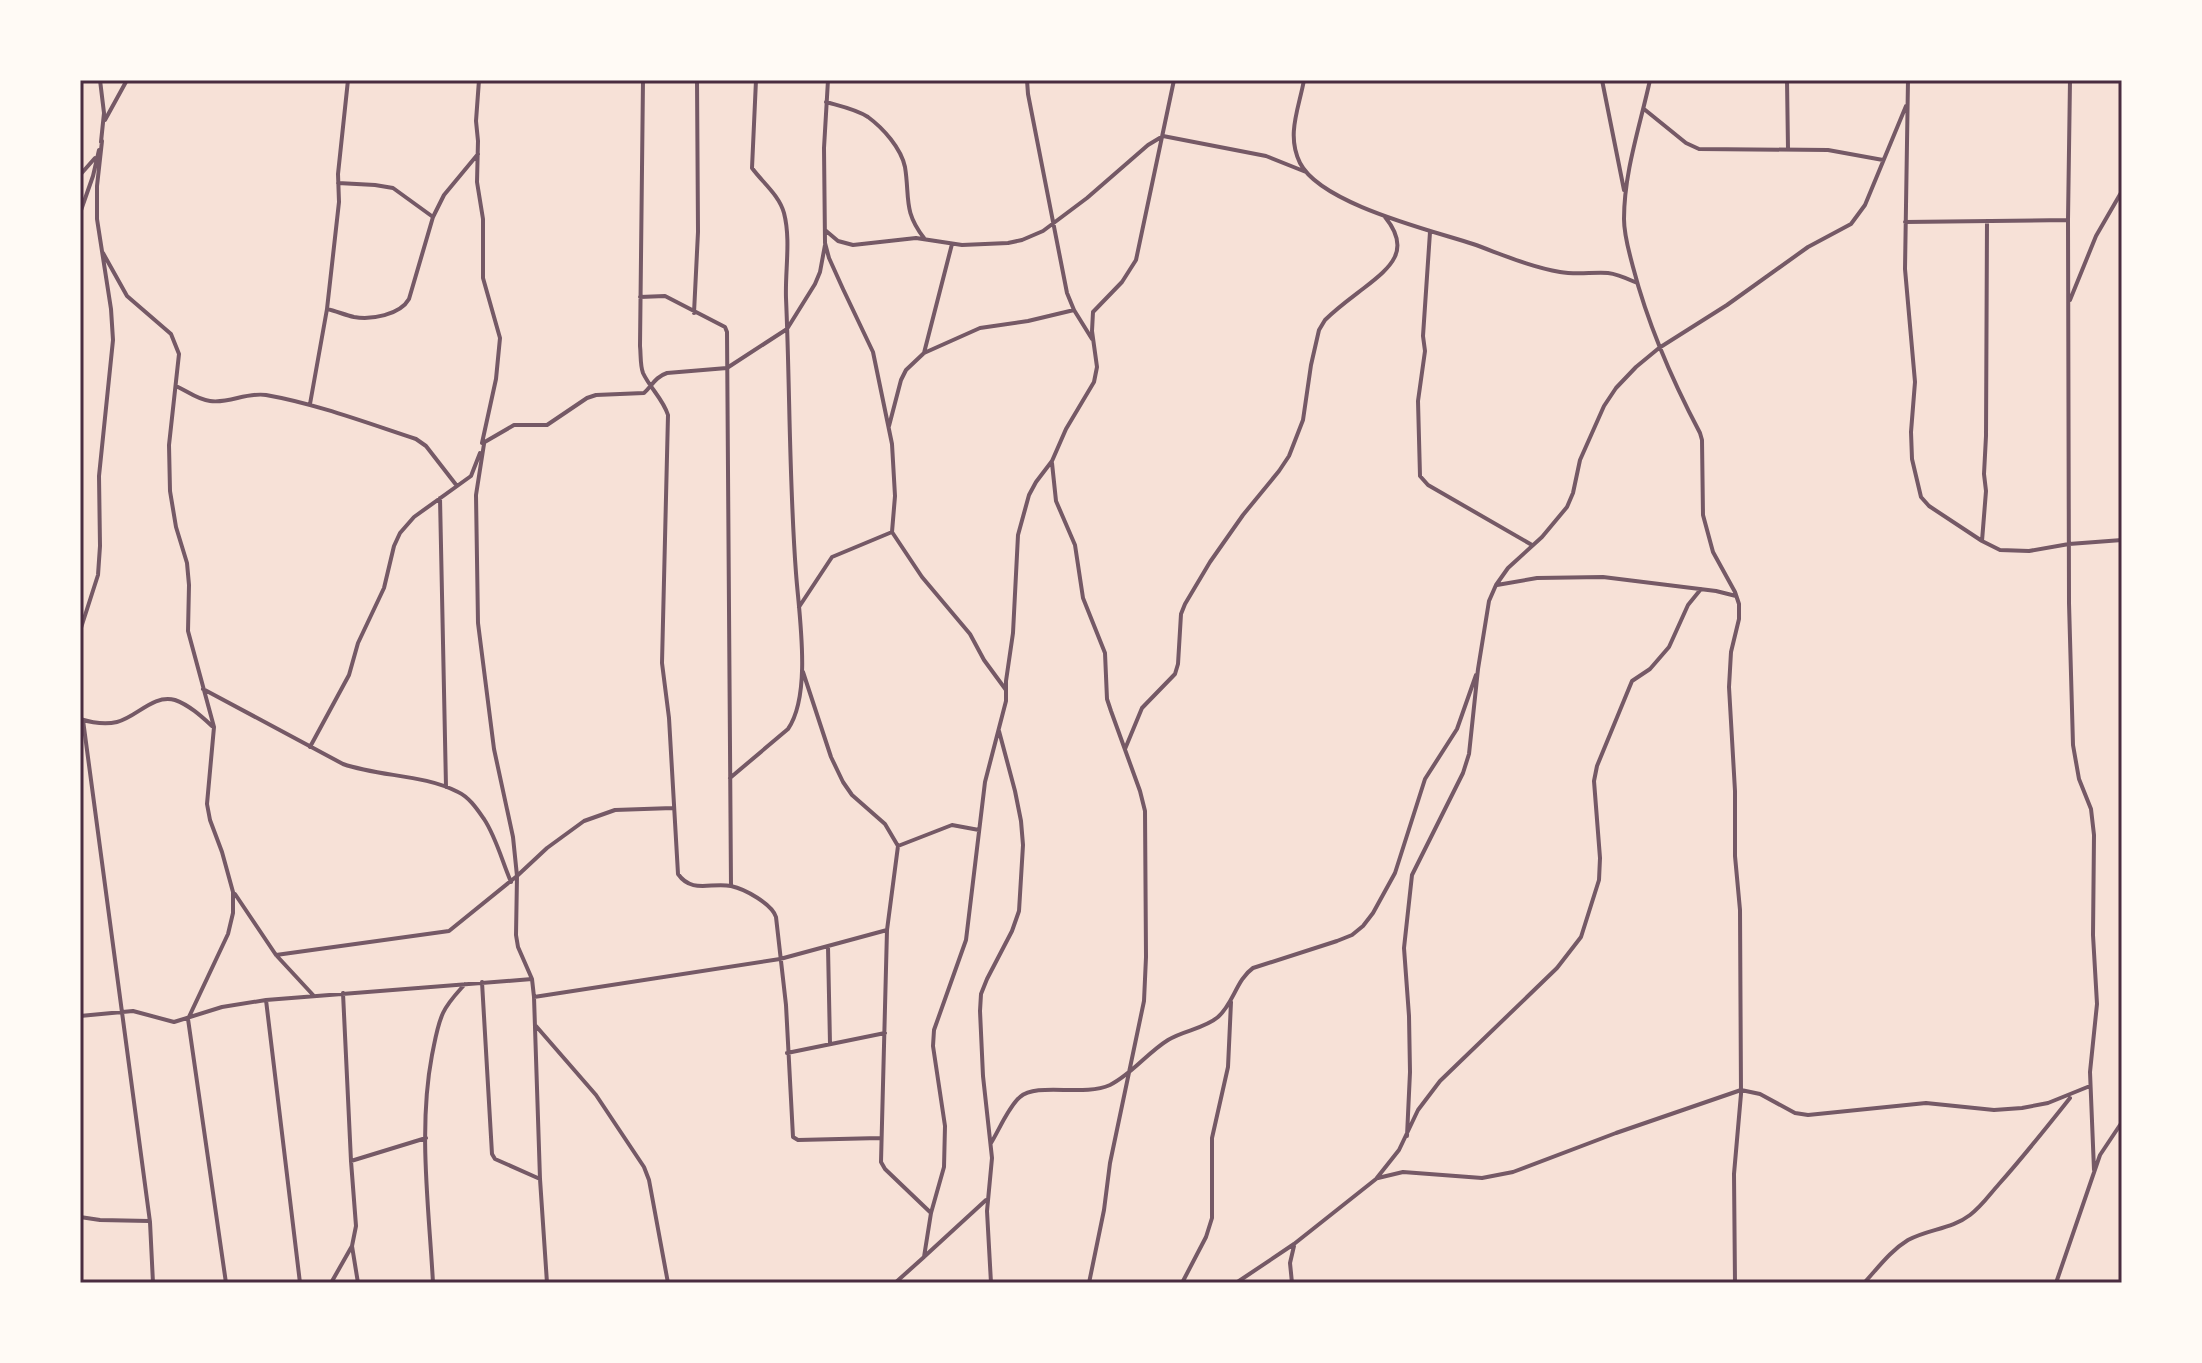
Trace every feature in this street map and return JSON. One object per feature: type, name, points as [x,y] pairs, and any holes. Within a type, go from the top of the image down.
[{"type":"street","points":[[80,631],[98,575],[99,476],[113,349],[113,328],[96,203],[104,105],[100,80]]},
{"type":"street","points":[[103,124],[127,80]]},
{"type":"street","points":[[310,404],[327,309],[348,80]]},
{"type":"street","points":[[479,80],[476,121],[478,195],[483,219],[483,278],[500,338],[476,495],[478,623],[492,734],[511,822],[517,876],[516,935],[532,979],[534,997],[547,1283]]},
{"type":"street","points":[[643,80],[641,367],[668,415],[662,663],[669,718],[678,874],[689,885],[731,886],[774,909],[786,1005],[793,1137],[798,1140],[880,1138]]},
{"type":"street","points":[[694,313],[698,232],[697,80]]},
{"type":"street","points":[[730,778],[788,729],[795,719],[799,708],[802,669],[789,458],[787,231],[776,196],[752,168],[756,80]]},
{"type":"street","points":[[310,747],[349,675],[358,643],[384,588],[400,533],[414,517],[471,476],[483,444],[514,425],[547,425],[596,395],[637,395],[644,393],[650,384],[667,373],[727,368],[787,329],[815,284],[825,243],[828,80]]},
{"type":"street","points":[[1027,80],[1063,278],[1074,310],[1094,342]]},
{"type":"street","points":[[924,1257],[946,1150],[933,1046],[934,1030],[966,940],[985,782],[1006,701],[1018,535],[1029,495],[1052,461],[1066,429],[1094,382],[1097,367],[1093,312],[1122,282],[1136,260],[1174,80]]},
{"type":"street","points":[[1304,80],[1293,129],[1295,146],[1306,172],[1325,188],[1385,217],[1557,272],[1608,273],[1637,283]]},
{"type":"street","points":[[1602,80],[1625,196]]},
{"type":"street","points":[[1650,80],[1629,170],[1624,232],[1659,348],[1700,433],[1703,515],[1713,552],[1736,596],[1739,619],[1730,663],[1729,696],[1740,910],[1741,1090],[1734,1160],[1735,1283]]},
{"type":"street","points":[[1787,80],[1788,149]]},
{"type":"street","points":[[1908,80],[1905,269],[1915,382],[1912,459],[1921,497],[1929,506],[2000,550],[2029,551],[2122,540]]},
{"type":"street","points":[[2070,80],[2069,544],[2073,745],[2079,779],[2091,809],[2095,844],[2093,935],[2097,1004],[2090,1086],[2094,1170]]},
{"type":"street","points":[[826,102],[868,118],[894,143],[905,165],[911,218],[926,239]]},
{"type":"street","points":[[1407,1136],[1410,1072],[1404,948],[1409,888],[1412,875],[1463,773],[1472,733],[1487,612],[1496,585],[1508,568],[1542,537],[1567,507],[1580,460],[1604,406],[1616,388],[1659,348],[1727,305],[1808,247],[1851,224],[1865,205],[1906,106]]},
{"type":"street","points":[[1644,109],[1686,143],[1699,149],[1828,150],[1883,160]]},
{"type":"street","points":[[825,230],[846,245],[904,239],[952,244],[1008,243],[1043,231],[1163,136],[1266,156],[1306,172]]},
{"type":"street","points":[[80,213],[102,141]]},
{"type":"street","points":[[327,309],[366,317],[404,308],[433,217],[444,195],[478,154]]},
{"type":"street","points":[[80,175],[97,157]]},
{"type":"street","points":[[338,183],[393,188],[433,217]]},
{"type":"street","points":[[2069,302],[2096,236],[2122,191]]},
{"type":"street","points":[[1125,749],[1142,708],[1175,674],[1181,614],[1185,604],[1243,515],[1289,456],[1303,420],[1319,330],[1325,320],[1386,270],[1394,258],[1398,247],[1396,234],[1385,217]]},
{"type":"street","points":[[1905,222],[2068,220]]},
{"type":"street","points":[[1982,541],[1986,491],[1987,221]]},
{"type":"street","points":[[1430,231],[1423,336],[1425,351],[1418,401],[1420,476],[1428,485],[1532,545]]},
{"type":"street","points":[[825,243],[838,279],[873,352],[892,444],[895,496],[892,532],[922,577],[970,634],[989,668],[1006,690]]},
{"type":"street","points":[[924,353],[952,244]]},
{"type":"street","points":[[103,253],[131,301],[171,334],[179,362],[169,445],[170,491],[176,527],[187,563],[188,631],[214,727],[207,804],[233,892],[233,913],[228,934],[188,1019],[226,1283]]},
{"type":"street","points":[[640,297],[665,296],[676,300],[694,313],[725,327],[727,332],[731,886]]},
{"type":"street","points":[[889,428],[901,380],[906,370],[924,353],[980,328],[1074,310]]},
{"type":"street","points":[[176,386],[209,401],[263,394],[310,404],[421,442],[457,487]]},
{"type":"street","points":[[1052,461],[1056,501],[1073,536],[1080,588],[1105,653],[1107,699],[1145,811],[1144,1001],[1089,1283]]},
{"type":"street","points":[[440,497],[446,787]]},
{"type":"street","points":[[798,608],[832,557],[892,532]]},
{"type":"street","points":[[1496,585],[1537,578],[1603,577],[1736,596]]},
{"type":"street","points":[[1236,1283],[1294,1244],[1376,1179],[1399,1150],[1418,1110],[1440,1081],[1557,968],[1581,937],[1599,880],[1594,781],[1597,766],[1632,681],[1650,669],[1663,654],[1688,605],[1701,589]]},
{"type":"street","points":[[802,669],[831,757],[843,782],[852,795],[885,824],[898,846],[887,930],[881,1162],[931,1213]]},
{"type":"street","points":[[991,1143],[1017,1099],[1024,1094],[1036,1090],[1083,1092],[1111,1084],[1168,1040],[1217,1018],[1232,999],[1244,975],[1253,968],[1337,941],[1363,926],[1395,873],[1425,779],[1457,729],[1478,669]]},
{"type":"street","points":[[203,689],[356,769],[460,792],[486,821],[511,882]]},
{"type":"street","points":[[153,1283],[150,1222],[81,719],[100,724],[119,722],[161,700],[174,700],[190,707],[214,727]]},
{"type":"street","points":[[991,1283],[987,1219],[992,1158],[983,1076],[981,994],[1019,911],[1023,845],[1015,791],[999,729]]},
{"type":"street","points":[[276,955],[449,931],[511,882],[547,848],[584,821],[615,810],[673,808]]},
{"type":"street","points":[[898,846],[952,825],[979,830]]},
{"type":"street","points":[[233,892],[276,955],[314,996]]},
{"type":"street","points":[[534,997],[780,959],[887,930]]},
{"type":"street","points":[[828,946],[830,1044]]},
{"type":"street","points":[[80,1016],[133,1011],[174,1022],[222,1007],[266,1000],[532,979]]},
{"type":"street","points":[[482,982],[492,1154],[495,1159],[540,1179]]},
{"type":"street","points":[[433,1283],[426,1138],[428,1078],[437,1029],[449,1002],[465,984]]},
{"type":"street","points":[[331,1283],[352,1246],[356,1226],[343,993]]},
{"type":"street","points":[[1182,1283],[1206,1237],[1212,1218],[1212,1138],[1228,1067],[1232,999]]},
{"type":"street","points":[[266,1000],[300,1283]]},
{"type":"street","points":[[536,1026],[596,1095],[644,1167],[668,1283]]},
{"type":"street","points":[[787,1053],[885,1033]]},
{"type":"street","points":[[1376,1179],[1403,1172],[1482,1178],[1513,1172],[1741,1090],[1760,1094],[1795,1113],[1808,1115],[1913,1103],[1994,1110],[2022,1108],[2071,1096],[2090,1086]]},
{"type":"street","points":[[1864,1283],[1885,1259],[1907,1241],[1949,1227],[1984,1204],[2071,1096]]},
{"type":"street","points":[[2056,1283],[2100,1155],[2122,1122]]},
{"type":"street","points":[[351,1161],[426,1138]]},
{"type":"street","points":[[895,1283],[988,1198]]},
{"type":"street","points":[[80,1217],[150,1222]]},
{"type":"street","points":[[1292,1283],[1290,1263],[1294,1244]]},
{"type":"street","points":[[352,1246],[358,1283]]},
{"type":"street","points":[[1727,1283],[1735,1274]]}]
